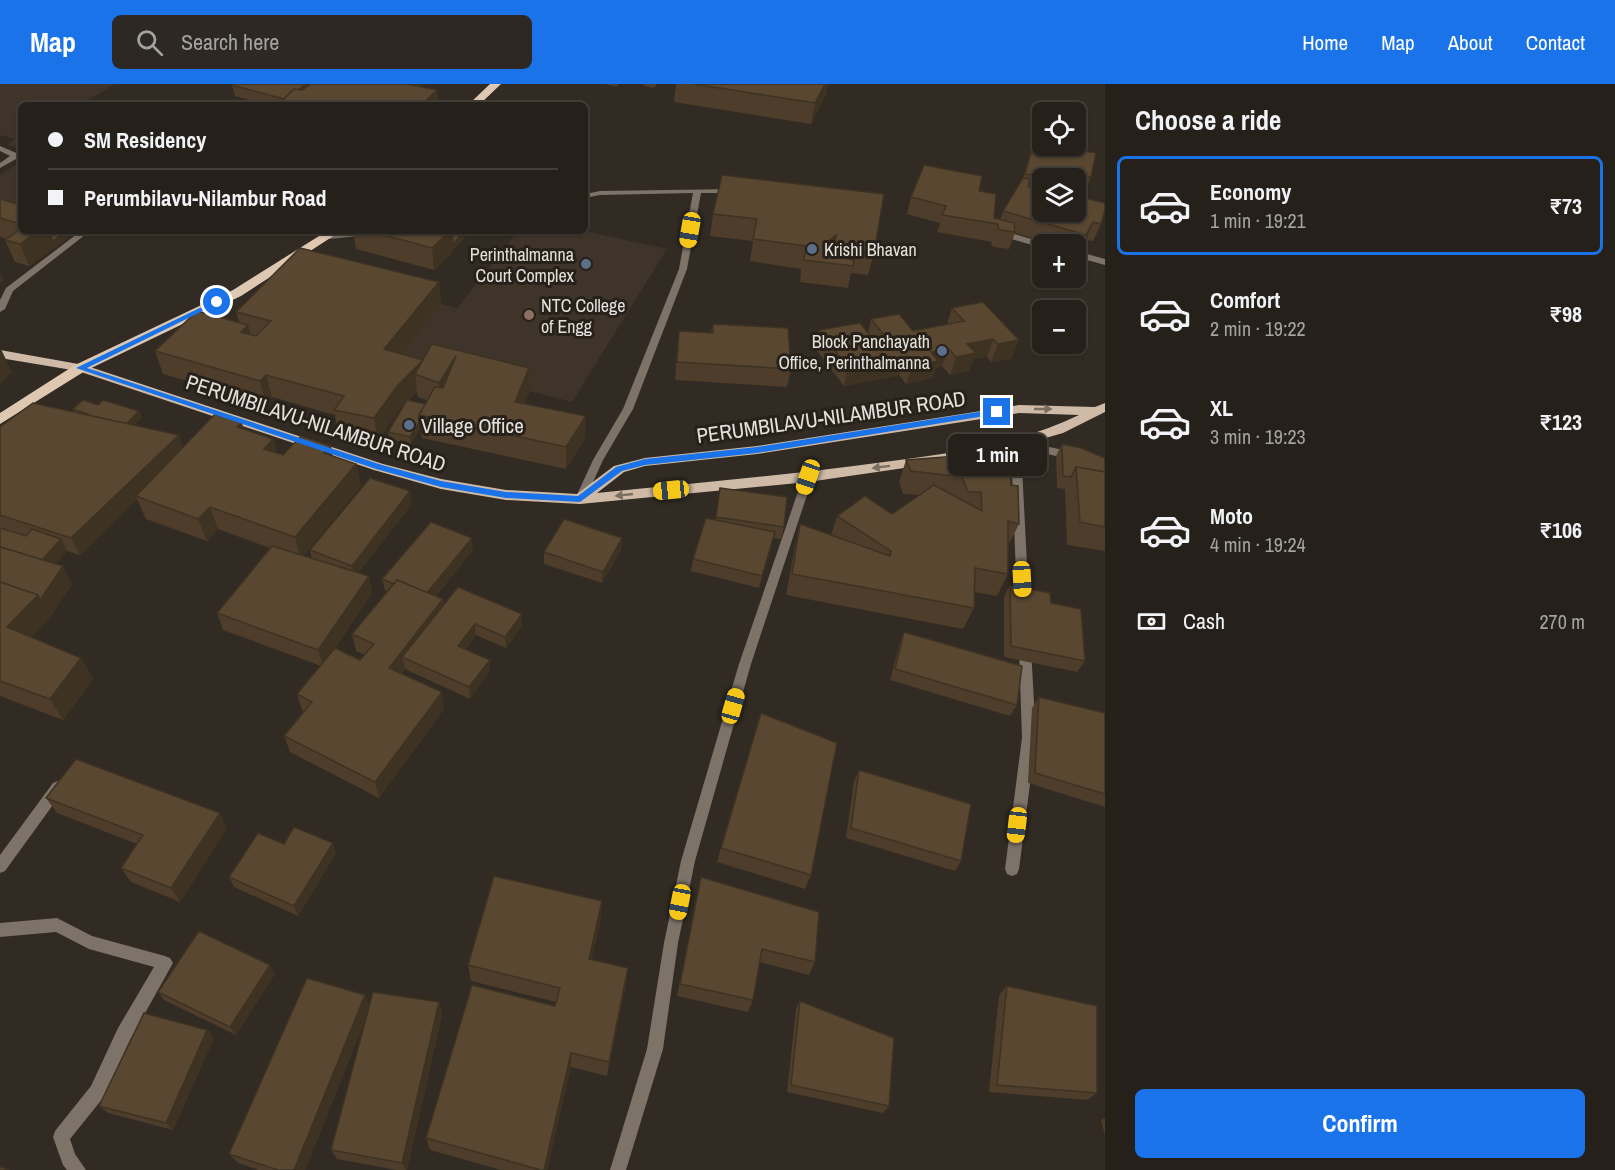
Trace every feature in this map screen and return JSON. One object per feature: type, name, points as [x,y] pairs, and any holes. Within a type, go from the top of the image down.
[{"type":"highway","points":[[475,102],[496,84]]},
{"type":"highway","points":[[0,420],[80,368],[237,293],[332,234]]},
{"type":"main road","name":"PERUMBILAVU-NILAMBUR ROAD","points":[[0,354],[80,368],[379,467],[441,484],[506,495],[580,499],[808,477],[980,453],[1058,430],[1102,409]]},
{"type":"main road","name":"PERUMBILAVU-NILAMBUR ROAD","points":[[580,499],[619,469],[645,462],[757,450],[1019,409],[1102,409]]},
{"type":"street","points":[[0,148],[18,157]]},
{"type":"street","points":[[0,166],[18,157]]},
{"type":"street","points":[[580,499],[598,459],[628,409],[683,269],[697,191]]},
{"type":"street","points":[[588,195],[600,193],[743,191]]},
{"type":"street","points":[[1000,233],[1032,241]]},
{"type":"street","points":[[0,309],[9,290],[82,234]]},
{"type":"street","points":[[1086,257],[1105,262]]},
{"type":"street","points":[[1012,869],[1029,738],[1016,443],[1083,460]]},
{"type":"street","points":[[618,1170],[655,1049],[671,943],[688,861],[745,664],[808,477]]},
{"type":"street","points":[[0,866],[67,775]]},
{"type":"street","points":[[0,930],[57,925],[89,942],[165,963],[124,1034],[97,1092],[61,1137],[69,1159],[78,1170]]},
{"type":"shaded area","points":[[0,84],[115,84],[85,102],[18,102],[18,148],[7,145],[15,139],[0,135]]},
{"type":"shaded area","points":[[18,163],[18,223],[0,218],[0,175]]},
{"type":"shaded area","name":"NTC College of Engg","points":[[588,232],[667,249],[572,402],[399,357],[441,304],[457,308],[516,234],[588,234]]},
{"type":"building","points":[[306,84],[298,90],[294,89],[284,99],[232,85]]},
{"type":"building","points":[[311,84],[407,84],[437,90],[424,102],[281,102],[294,89],[302,90]]},
{"type":"building","points":[[694,84],[825,84],[815,103]]},
{"type":"building","points":[[1032,149],[1032,156],[1086,156],[1086,151],[1096,153],[1091,177],[1086,176],[1086,168],[1032,168],[1032,175],[1025,174]]},
{"type":"building","points":[[924,165],[982,176],[979,191],[996,194],[994,218],[1014,223],[1015,232],[1001,230],[998,224],[942,215],[946,206],[911,197]]},
{"type":"building","name":"Krishi Bhavan","points":[[722,175],[884,194],[874,253],[834,248],[836,235],[826,243],[827,255],[854,260],[853,266],[804,260],[806,246],[753,239],[757,219],[713,214]]},
{"type":"building","points":[[1023,178],[1030,179],[1028,186],[1032,188],[1032,219],[1003,211]]},
{"type":"building","points":[[1086,198],[1105,203],[1101,224],[1093,222],[1086,235],[1041,222],[1086,222]]},
{"type":"building","points":[[0,199],[18,204],[18,223],[0,218]]},
{"type":"building","points":[[18,231],[18,234],[34,234],[20,244],[5,240]]},
{"type":"building","points":[[50,234],[62,234],[53,241]]},
{"type":"building","points":[[380,234],[447,234],[432,248]]},
{"type":"building","points":[[452,234],[462,234],[453,244]]},
{"type":"building","points":[[300,248],[439,282],[384,349],[423,360],[398,385],[374,418],[334,410],[344,396],[266,375],[260,381],[155,351],[197,311],[248,325],[241,332],[256,336],[271,321],[236,312]]},
{"type":"building","points":[[983,302],[1019,340],[998,344],[993,339],[967,344],[976,353],[956,357],[949,349],[931,352],[938,361],[912,366],[904,357],[848,368],[819,330],[860,323],[872,338],[885,336],[871,319],[899,314],[913,331],[964,321],[952,308]]},
{"type":"building","points":[[713,324],[788,328],[791,369],[677,362],[679,331],[713,333]]},
{"type":"building","points":[[432,344],[529,368],[515,402],[586,416],[566,447],[419,415],[435,387],[443,388],[456,356],[439,383],[415,374]]},
{"type":"building","points":[[83,400],[98,405],[103,400],[139,411],[126,424],[87,415],[73,409]]},
{"type":"building","name":"Village Office","points":[[407,400],[425,404],[419,415],[420,421],[410,437],[388,432]]},
{"type":"building","points":[[33,403],[179,435],[71,538],[0,515],[0,427]]},
{"type":"building","points":[[215,414],[242,423],[237,427],[273,439],[264,449],[283,455],[301,436],[331,446],[324,453],[356,464],[295,537],[210,507],[198,519],[136,496]]},
{"type":"building","points":[[1062,444],[1081,448],[1105,458],[1105,472],[1076,467],[1071,477],[1063,476]]},
{"type":"building","points":[[1010,454],[1011,485],[1018,486],[1019,524],[1008,521],[1008,574],[975,568],[974,608],[792,574],[800,524],[890,556],[891,551],[837,516],[865,496],[892,514],[934,485],[982,511],[981,492],[968,492],[962,477],[911,471],[906,460],[971,455],[973,458]]},
{"type":"building","points":[[1076,467],[1105,472],[1105,527],[1080,522]]},
{"type":"building","points":[[370,478],[410,491],[352,566],[310,550]]},
{"type":"building","points":[[720,488],[787,497],[784,527],[716,517]]},
{"type":"building","points":[[706,518],[775,532],[762,576],[693,559]]},
{"type":"building","points":[[564,519],[622,538],[603,572],[544,552]]},
{"type":"building","points":[[431,522],[472,538],[427,593],[397,580],[394,584],[382,579]]},
{"type":"building","points":[[0,528],[26,536],[32,529],[61,539],[42,560],[0,547]]},
{"type":"building","points":[[272,546],[369,576],[318,650],[217,613]]},
{"type":"building","points":[[0,547],[63,566],[40,600],[38,595],[0,582]]},
{"type":"building","points":[[397,580],[443,599],[389,668],[442,692],[375,782],[284,736],[312,702],[297,694],[335,648],[360,660],[374,644],[352,634]]},
{"type":"building","points":[[0,582],[38,595],[7,627],[81,658],[50,699],[0,681]]},
{"type":"building","points":[[1010,585],[1050,593],[1051,603],[1081,609],[1085,661],[1011,646]]},
{"type":"building","points":[[458,587],[522,614],[505,637],[475,624],[458,646],[490,660],[469,687],[402,657]]},
{"type":"building","points":[[904,632],[1022,666],[1017,705],[895,669]]},
{"type":"building","points":[[1039,697],[1105,713],[1105,794],[1035,773]]},
{"type":"building","points":[[761,713],[837,743],[811,875],[721,848]]},
{"type":"building","points":[[76,759],[220,813],[171,888],[121,868],[143,835],[46,798]]},
{"type":"building","points":[[859,770],[971,804],[961,861],[851,828]]},
{"type":"building","points":[[294,827],[333,843],[294,906],[229,877],[258,833],[284,844]]},
{"type":"building","points":[[494,876],[602,901],[589,959],[628,968],[609,1062],[571,1053],[544,1170],[426,1138],[472,985],[555,1006],[560,988],[468,965]]},
{"type":"building","points":[[701,877],[819,912],[815,962],[762,949],[753,1000],[680,984]]},
{"type":"building","points":[[199,931],[270,965],[230,1027],[158,992]]},
{"type":"building","points":[[307,978],[365,995],[294,1170],[278,1170],[229,1154]]},
{"type":"building","points":[[1007,986],[1097,1006],[1097,1093],[997,1085]]},
{"type":"building","points":[[373,992],[439,1002],[402,1163],[331,1150]]},
{"type":"building","points":[[800,1001],[894,1038],[889,1106],[791,1085]]},
{"type":"building","points":[[144,1013],[207,1030],[166,1123],[99,1106]]},
{"type":"place","name":"Krishi Bhavan","points":[[812,249]]},
{"type":"place","name":"Perinthalmanna Court Complex","points":[[586,264]]},
{"type":"place","name":"NTC College of Engg","points":[[529,315]]},
{"type":"place","name":"Block Panchayath Office, Perinthalmanna","points":[[942,351]]},
{"type":"place","name":"Village Office","points":[[409,425]]},
{"type":"route","points":[[217,302],[80,368],[379,467],[441,484],[506,495],[580,499],[619,469],[645,462],[757,450],[870,434],[997,412]]}]
